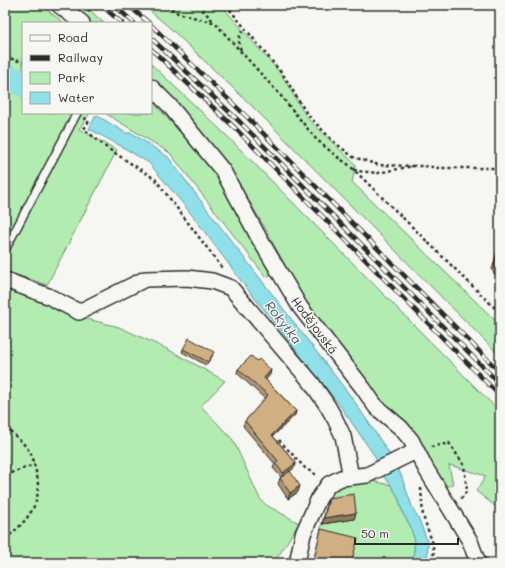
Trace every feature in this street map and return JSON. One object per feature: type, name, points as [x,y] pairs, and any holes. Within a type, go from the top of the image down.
[{"type":"street","points":[[59,5],[81,22]]},
{"type":"street","name":"Hodějovská","points":[[152,88],[169,105],[223,171],[259,238],[300,307],[376,407],[401,428],[411,440],[451,511],[470,541],[478,563]]},
{"type":"street","points":[[5,280],[48,296],[79,312],[145,279],[187,278],[212,281],[231,288],[312,382],[327,405],[343,436],[351,477]]},
{"type":"street","points":[[297,563],[303,534],[319,498],[329,484],[341,478],[360,477],[376,471],[416,451]]},
{"type":"lane","points":[[5,250],[76,114]]},
{"type":"path","points":[[166,5],[178,13],[215,23]]},
{"type":"path","points":[[198,5],[242,51],[316,139],[336,156],[357,171],[378,173],[413,166]]},
{"type":"path","points":[[226,5],[284,76],[308,114],[333,141],[353,157],[379,165],[425,166],[438,168],[500,168]]},
{"type":"path","points":[[242,51],[238,38],[244,28]]},
{"type":"path","points":[[5,57],[22,62]]},
{"type":"path","points":[[89,121],[84,129],[107,148],[155,179],[232,280],[231,288]]},
{"type":"path","points":[[349,165],[500,313]]},
{"type":"path","points":[[5,428],[8,429],[30,452],[37,473],[38,492],[34,510],[19,528],[5,539]]},
{"type":"path","points":[[279,440],[305,468],[329,484]]},
{"type":"path","points":[[416,451],[449,443],[464,465],[466,491],[451,511]]},
{"type":"path","points":[[5,475],[34,466]]},
{"type":"path","points":[[420,487],[423,516],[433,544],[434,563]]},
{"type":"green space","points":[[5,5],[41,5],[63,22],[22,22],[22,114],[89,114],[79,129],[117,150],[47,285],[5,271]]},
{"type":"green space","points":[[66,5],[84,5],[103,22],[88,22]]},
{"type":"green space","points":[[143,5],[221,5],[281,74],[307,118],[356,165],[352,182],[500,325],[500,356],[254,108],[170,28]]},
{"type":"green space","points":[[152,65],[227,136],[500,412],[500,510],[476,491],[486,476],[449,465],[453,485],[441,488],[415,441],[327,333],[301,296],[266,230],[228,165],[176,101],[152,80]]},
{"type":"green space","points":[[152,101],[217,173],[276,272],[266,277],[170,153],[107,114],[152,114]]},
{"type":"green space","points":[[5,282],[75,316],[119,327],[169,350],[225,381],[201,406],[233,440],[260,499],[266,505],[299,523],[274,563],[5,563]]},
{"type":"green space","points":[[372,481],[391,485],[398,497],[403,514],[410,525],[415,541],[414,563],[356,563],[354,562],[355,560],[346,557],[320,533],[322,524],[354,519],[351,500],[327,504],[329,489]]},
{"type":"water","points":[[96,115],[126,133],[132,133],[168,157],[352,398],[393,459],[402,477],[413,509],[418,517],[428,543],[427,563],[414,563],[415,541],[410,525],[403,514],[398,497],[384,477],[374,455],[338,403],[242,282],[189,211],[149,163],[89,129]]},
{"type":"building","points":[[500,242],[500,271],[497,270],[494,265]]},
{"type":"building","points":[[189,338],[214,352],[208,362],[183,349]]},
{"type":"building","points":[[251,356],[257,361],[259,359],[271,370],[264,378],[296,411],[272,435],[296,463],[283,473],[275,463],[278,461],[245,421],[268,395],[238,369]]},
{"type":"building","points":[[290,471],[300,486],[290,493],[280,478]]},
{"type":"building","points":[[354,494],[356,513],[324,518],[329,498]]},
{"type":"building","points":[[321,529],[358,538],[352,560],[347,559],[344,563],[313,563]]},
{"type":"waterway","name":"Rokytka","points":[[5,76],[22,84]]},
{"type":"railway","points":[[101,5],[121,22]]},
{"type":"railway","points":[[114,5],[133,22]]},
{"type":"railway","points":[[128,5],[148,22]]},
{"type":"railway","points":[[152,26],[248,118],[500,372]]},
{"type":"railway","points":[[152,39],[241,123],[500,384]]},
{"type":"railway","points":[[152,50],[235,128],[500,396]]}]
